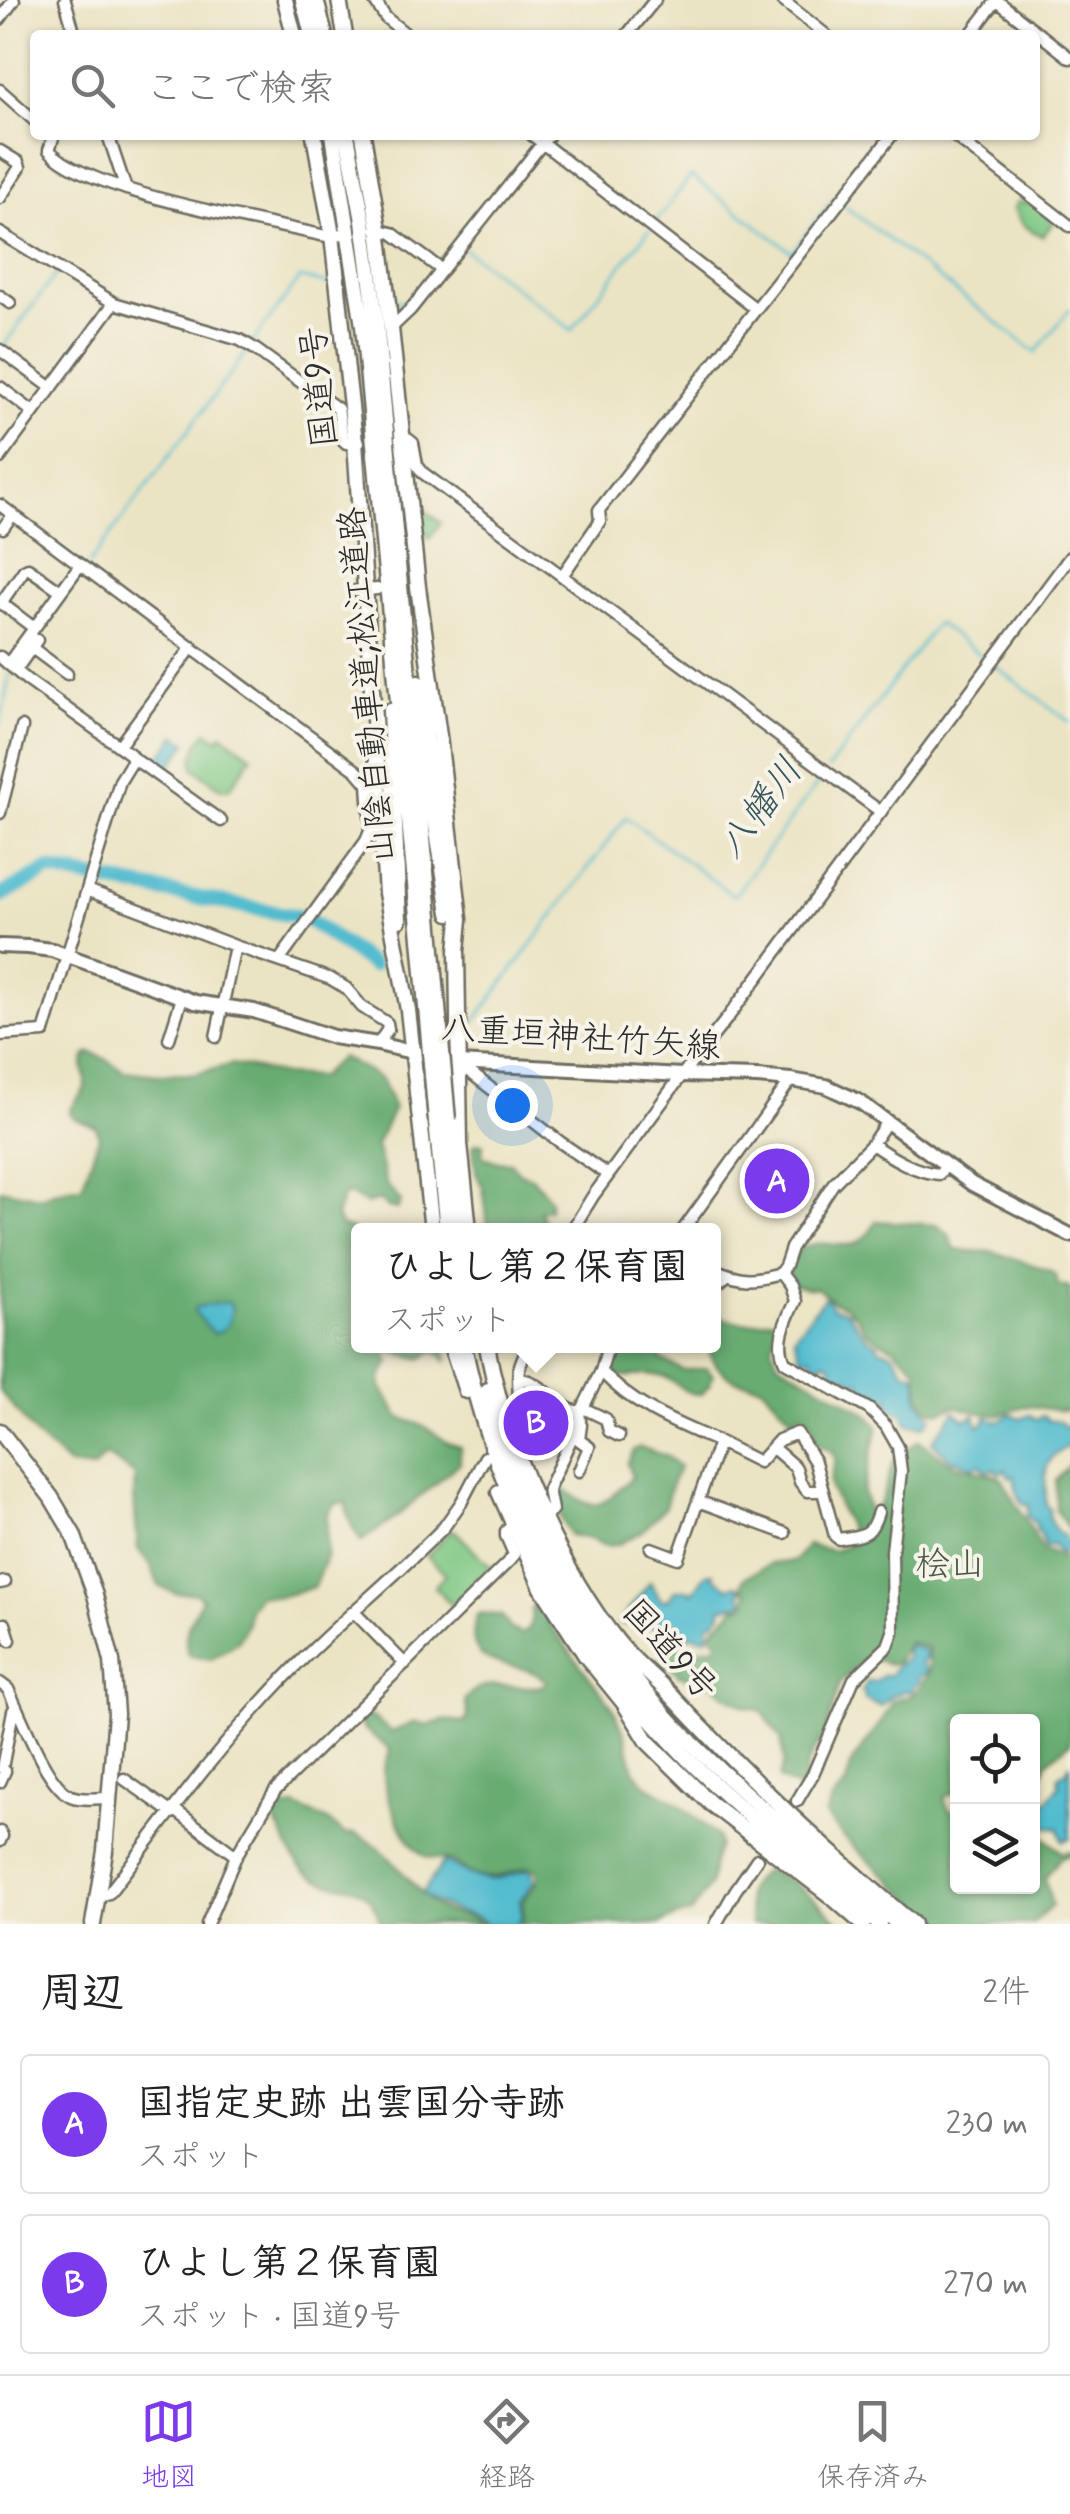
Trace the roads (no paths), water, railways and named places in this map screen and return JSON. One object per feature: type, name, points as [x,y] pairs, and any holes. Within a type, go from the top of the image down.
[{"type":"highway","points":[[316,0],[324,30]]},
{"type":"highway","points":[[339,0],[344,30]]},
{"type":"highway","points":[[293,1],[294,30]]},
{"type":"highway","points":[[293,1],[309,30]]},
{"type":"highway","name":"国道9号","points":[[315,140],[338,234],[357,442],[374,800],[386,894],[408,1010],[431,1223]]},
{"type":"highway","name":"山陰自動車道;松江道路","points":[[334,140],[363,326],[424,916]]},
{"type":"highway","name":"山陰自動車道;松江道路","points":[[348,140],[376,321],[442,1121],[446,1223]]},
{"type":"highway","points":[[364,140],[391,328],[418,587],[440,736],[460,919],[456,951]]},
{"type":"highway","points":[[380,508],[402,980]]},
{"type":"highway","points":[[398,568],[416,665],[456,951],[460,1144],[468,1223]]},
{"type":"highway","name":"山陰自動車道;松江道路","points":[[442,1121],[458,1223]]},
{"type":"highway","name":"国道9号","points":[[454,1353],[485,1456],[512,1526],[542,1588],[586,1656],[624,1702],[649,1743],[710,1804],[863,1924]]},
{"type":"highway","points":[[466,1353],[509,1492],[546,1569],[596,1651],[686,1758],[863,1902]]},
{"type":"highway","points":[[479,1353],[493,1410],[520,1487],[578,1603],[653,1701],[696,1747],[863,1902]]},
{"type":"highway","name":"国道9号","points":[[489,1353],[506,1422],[545,1518],[581,1587],[619,1644],[722,1749],[913,1924]]},
{"type":"highway","points":[[0,1431],[51,1497],[73,1534],[112,1661],[116,1697],[110,1798],[106,1851],[93,1924]]},
{"type":"highway","points":[[619,1644],[675,1710],[863,1902],[879,1924]]},
{"type":"highway","points":[[624,1702],[710,1793],[898,1924]]},
{"type":"main road","name":"八重垣神社竹矢線","points":[[0,946],[28,946],[68,955],[182,998],[254,1012],[332,1037],[458,1062],[790,1080],[826,1086],[860,1102],[994,1197],[1070,1234]]},
{"type":"street","points":[[0,19],[14,0]]},
{"type":"street","points":[[65,0],[74,30]]},
{"type":"street","points":[[374,0],[386,18],[401,30]]},
{"type":"street","points":[[631,30],[655,0]]},
{"type":"street","points":[[782,0],[820,30]]},
{"type":"street","points":[[974,30],[997,0],[1035,30]]},
{"type":"street","points":[[1040,34],[1070,58]]},
{"type":"street","points":[[0,90],[30,117]]},
{"type":"street","points":[[52,140],[48,148],[60,162],[126,189],[326,236],[338,234]]},
{"type":"street","points":[[110,140],[126,189]]},
{"type":"street","points":[[391,328],[411,310],[545,140]]},
{"type":"street","points":[[547,140],[756,309]]},
{"type":"street","points":[[562,576],[600,521],[600,510],[888,140]]},
{"type":"street","points":[[960,140],[1070,226]]},
{"type":"street","points":[[0,151],[20,166],[0,198]]},
{"type":"street","points":[[376,229],[392,233],[442,270]]},
{"type":"street","points":[[2,237],[114,303],[240,340],[255,348],[338,410],[343,440],[357,442]]},
{"type":"street","points":[[0,458],[114,303]]},
{"type":"street","points":[[0,350],[52,388]]},
{"type":"street","points":[[0,387],[34,412]]},
{"type":"street","points":[[402,439],[414,443],[422,473],[880,812]]},
{"type":"street","points":[[0,504],[357,771],[368,784],[374,800],[366,841],[278,962]]},
{"type":"street","points":[[2,528],[12,514]]},
{"type":"street","points":[[577,1223],[682,1075],[1070,557]]},
{"type":"street","points":[[10,666],[34,639],[61,591],[84,567]]},
{"type":"street","points":[[61,591],[25,568],[1,603],[67,674]]},
{"type":"street","points":[[10,666],[34,639]]},
{"type":"street","points":[[119,746],[192,648]]},
{"type":"street","points":[[10,666],[221,821]]},
{"type":"street","points":[[0,813],[22,727]]},
{"type":"street","points":[[0,1034],[44,1032],[120,781],[133,758]]},
{"type":"street","points":[[90,882],[235,946],[331,979],[387,1024],[378,1044]]},
{"type":"street","points":[[216,1037],[235,946]]},
{"type":"street","points":[[169,1039],[182,998]]},
{"type":"street","points":[[458,1062],[608,1176]]},
{"type":"street","points":[[688,1223],[790,1080]]},
{"type":"street","points":[[721,1272],[755,1280],[780,1273],[791,1248],[832,1184],[872,1144],[886,1123]]},
{"type":"street","points":[[872,1144],[903,1163],[932,1174],[939,1174],[946,1166]]},
{"type":"street","points":[[780,1273],[795,1301],[781,1333],[780,1351],[785,1362],[869,1409],[886,1426],[898,1448],[901,1471],[892,1551],[893,1632],[888,1646],[854,1679],[798,1802]]},
{"type":"street","points":[[721,1280],[727,1274]]},
{"type":"street","points":[[506,1422],[520,1405],[519,1370],[525,1353]]},
{"type":"street","points":[[545,1518],[552,1510],[548,1489],[606,1353]]},
{"type":"street","points":[[601,1371],[620,1390],[655,1413],[759,1462],[780,1440],[797,1432],[814,1462],[835,1536],[840,1539],[868,1534],[878,1512]]},
{"type":"street","points":[[519,1379],[530,1380],[567,1409],[606,1419],[609,1431],[619,1436]]},
{"type":"street","points":[[579,1471],[589,1447],[579,1440],[581,1413]]},
{"type":"street","points":[[651,1548],[678,1558],[719,1442]]},
{"type":"street","points":[[773,1448],[796,1468],[806,1491],[823,1491]]},
{"type":"street","points":[[98,1897],[109,1892],[264,1701],[444,1526],[461,1503],[485,1456]]},
{"type":"street","points":[[698,1500],[786,1534]]},
{"type":"street","points":[[206,1924],[236,1856],[274,1791],[510,1560],[514,1554],[506,1531],[512,1526]]},
{"type":"street","points":[[354,1612],[405,1664]]},
{"type":"street","points":[[0,1625],[5,1624],[10,1640]]},
{"type":"street","points":[[0,1683],[8,1690],[43,1764],[68,1795],[110,1798]]},
{"type":"street","points":[[0,1782],[5,1771],[2,1768],[12,1710],[16,1706]]},
{"type":"street","points":[[124,1779],[236,1856]]},
{"type":"street","points":[[0,1832],[0,1841]]},
{"type":"street","points":[[716,1924],[757,1858]]},
{"type":"water","points":[[176,735],[187,743],[165,774],[154,766]]},
{"type":"water","points":[[824,1298],[832,1308],[847,1311],[878,1348],[894,1353],[905,1372],[914,1373],[918,1399],[932,1417],[925,1426],[908,1424],[904,1415],[890,1408],[889,1398],[882,1400],[878,1391],[862,1388],[860,1381],[853,1383],[847,1376],[835,1378],[830,1363],[821,1361],[820,1368],[811,1356],[801,1357],[794,1336]]},
{"type":"water","points":[[228,1302],[232,1308],[229,1321],[214,1334],[194,1311],[196,1307]]},
{"type":"water","points":[[955,1411],[965,1420],[975,1415],[978,1426],[987,1417],[998,1422],[1011,1414],[1020,1419],[1043,1416],[1065,1427],[1070,1424],[1070,1445],[1052,1458],[1045,1477],[1050,1520],[1064,1535],[1070,1550],[1061,1553],[1054,1545],[1045,1547],[1037,1525],[1027,1516],[1029,1505],[1022,1503],[1014,1475],[1009,1477],[1006,1470],[999,1473],[979,1464],[974,1467],[952,1461],[932,1442]]},
{"type":"water","points":[[714,1573],[713,1577],[728,1587],[736,1585],[744,1601],[721,1608],[715,1621],[709,1623],[707,1638],[677,1638],[666,1633],[659,1622],[655,1628],[643,1622],[619,1623],[650,1582],[661,1600],[669,1599],[675,1590],[692,1593],[706,1574]]},
{"type":"water","points":[[910,1645],[926,1651],[922,1662],[928,1672],[919,1677],[913,1692],[900,1691],[880,1706],[865,1700],[862,1692],[867,1682],[890,1675],[907,1658],[905,1653]]},
{"type":"water","points":[[1070,1764],[1070,1839],[1063,1841],[1058,1828],[1040,1826],[1040,1797],[1046,1802],[1060,1785],[1060,1774]]},
{"type":"water","points":[[444,1861],[483,1879],[532,1871],[534,1882],[520,1900],[522,1914],[518,1924],[488,1924],[422,1894]]},
{"type":"waterway","points":[[654,224],[691,176],[792,252],[836,200]]},
{"type":"waterway","points":[[842,204],[1036,352],[1070,309]]},
{"type":"waterway","points":[[464,249],[572,330],[649,230]]},
{"type":"waterway","points":[[2,348],[56,274]]},
{"type":"waterway","points":[[252,343],[300,278],[330,284]]},
{"type":"waterway","points":[[395,300],[411,304]]},
{"type":"waterway","points":[[89,564],[248,350]]},
{"type":"waterway","points":[[49,616],[84,571]]},
{"type":"waterway","points":[[35,636],[44,622]]},
{"type":"waterway","name":"八幡川","points":[[828,769],[937,623],[988,661]]},
{"type":"waterway","name":"八幡川","points":[[995,666],[1070,722]]},
{"type":"waterway","points":[[0,726],[10,672]]},
{"type":"waterway","name":"八幡川","points":[[472,1025],[626,817],[734,896],[823,776]]},
{"type":"waterway","name":"八幡川","points":[[0,896],[49,870],[306,918],[372,965]]},
{"type":"place","name":"国指定史跡 出雲国分寺跡","points":[[777,1181]]},
{"type":"place","name":"ひよし第２保育園","points":[[536,1423]]},
{"type":"park label","name":"桧山","points":[[950,1563]]}]
